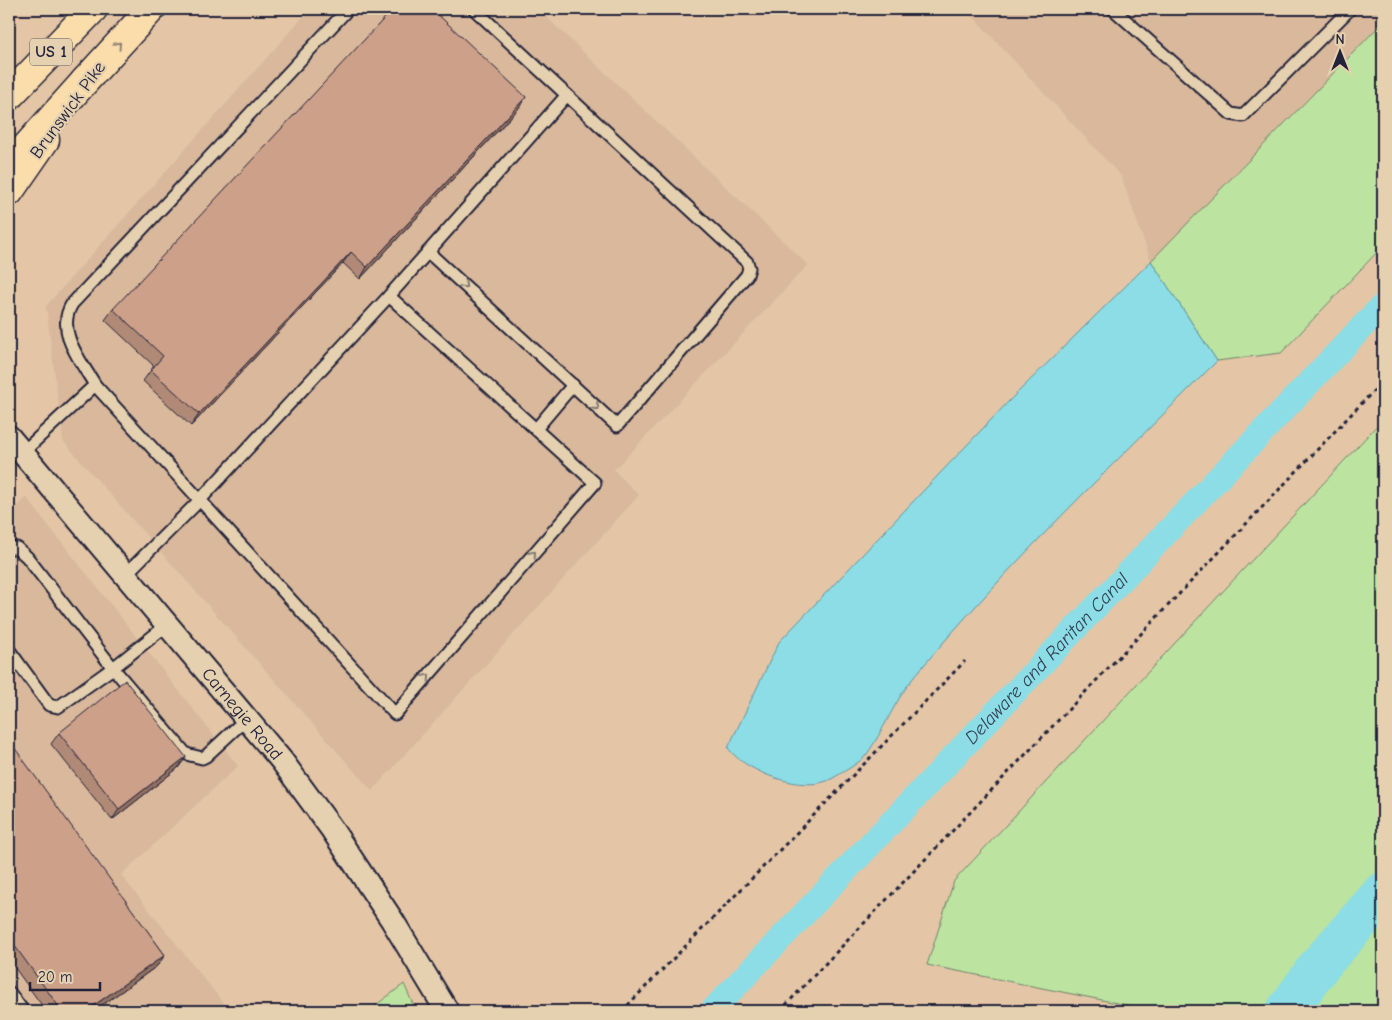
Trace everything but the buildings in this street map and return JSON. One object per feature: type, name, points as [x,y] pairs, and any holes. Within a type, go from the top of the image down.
[{"type":"main road","name":"US 1","points":[[19,80],[93,9]]},
{"type":"main road","name":"Brunswick Pike","points":[[9,192],[85,81],[151,9]]},
{"type":"main road","name":"US 1","points":[[9,166],[85,81]]},
{"type":"street","name":"Carnegie Road","points":[[15,445],[282,761],[331,828],[392,920],[447,1011]]},
{"type":"lane","points":[[348,9],[72,304],[66,313],[67,337],[95,385],[395,714],[595,484],[389,296]]},
{"type":"lane","points":[[428,252],[617,426],[747,276],[749,268],[747,262],[474,9]]},
{"type":"lane","points":[[1113,9],[1231,114],[1243,116],[1350,9]]},
{"type":"lane","points":[[125,575],[200,500],[389,296],[567,95]]},
{"type":"lane","points":[[15,445],[95,385]]},
{"type":"lane","points":[[536,429],[573,385]]},
{"type":"lane","points":[[9,548],[18,548],[27,557],[113,668],[186,754],[202,758],[206,756],[246,719]]},
{"type":"lane","points":[[9,650],[49,705],[58,707],[113,668],[167,625]]},
{"type":"lane","points":[[9,992],[23,1011]]},
{"type":"path","points":[[780,1011],[1383,381]]},
{"type":"path","points":[[622,1011],[965,661]]},
{"type":"shaded area","points":[[310,9],[538,9],[808,265],[614,470],[639,495],[372,791],[63,441],[46,306]]},
{"type":"shaded area","points":[[966,9],[1383,9],[1383,22],[1151,261],[1121,176]]},
{"type":"shaded area","points":[[26,497],[238,766],[121,875],[230,1011],[9,1011],[9,514]]},
{"type":"green space","points":[[1383,22],[1383,246],[1281,353],[1217,361],[1151,261]]},
{"type":"green space","points":[[1383,419],[1383,1011],[1157,1011],[927,965],[954,881]]},
{"type":"green space","points":[[404,984],[416,1011],[368,1011]]},
{"type":"water","points":[[1151,261],[1217,361],[1062,516],[949,635],[907,686],[873,745],[860,761],[833,778],[821,783],[808,784],[792,782],[762,773],[736,757],[728,748],[779,642],[1010,400]]},
{"type":"waterway","name":"Delaware and Raritan Canal","points":[[712,1011],[1383,305]]},
{"type":"waterway","points":[[1287,1011],[1319,966],[1383,893]]}]
